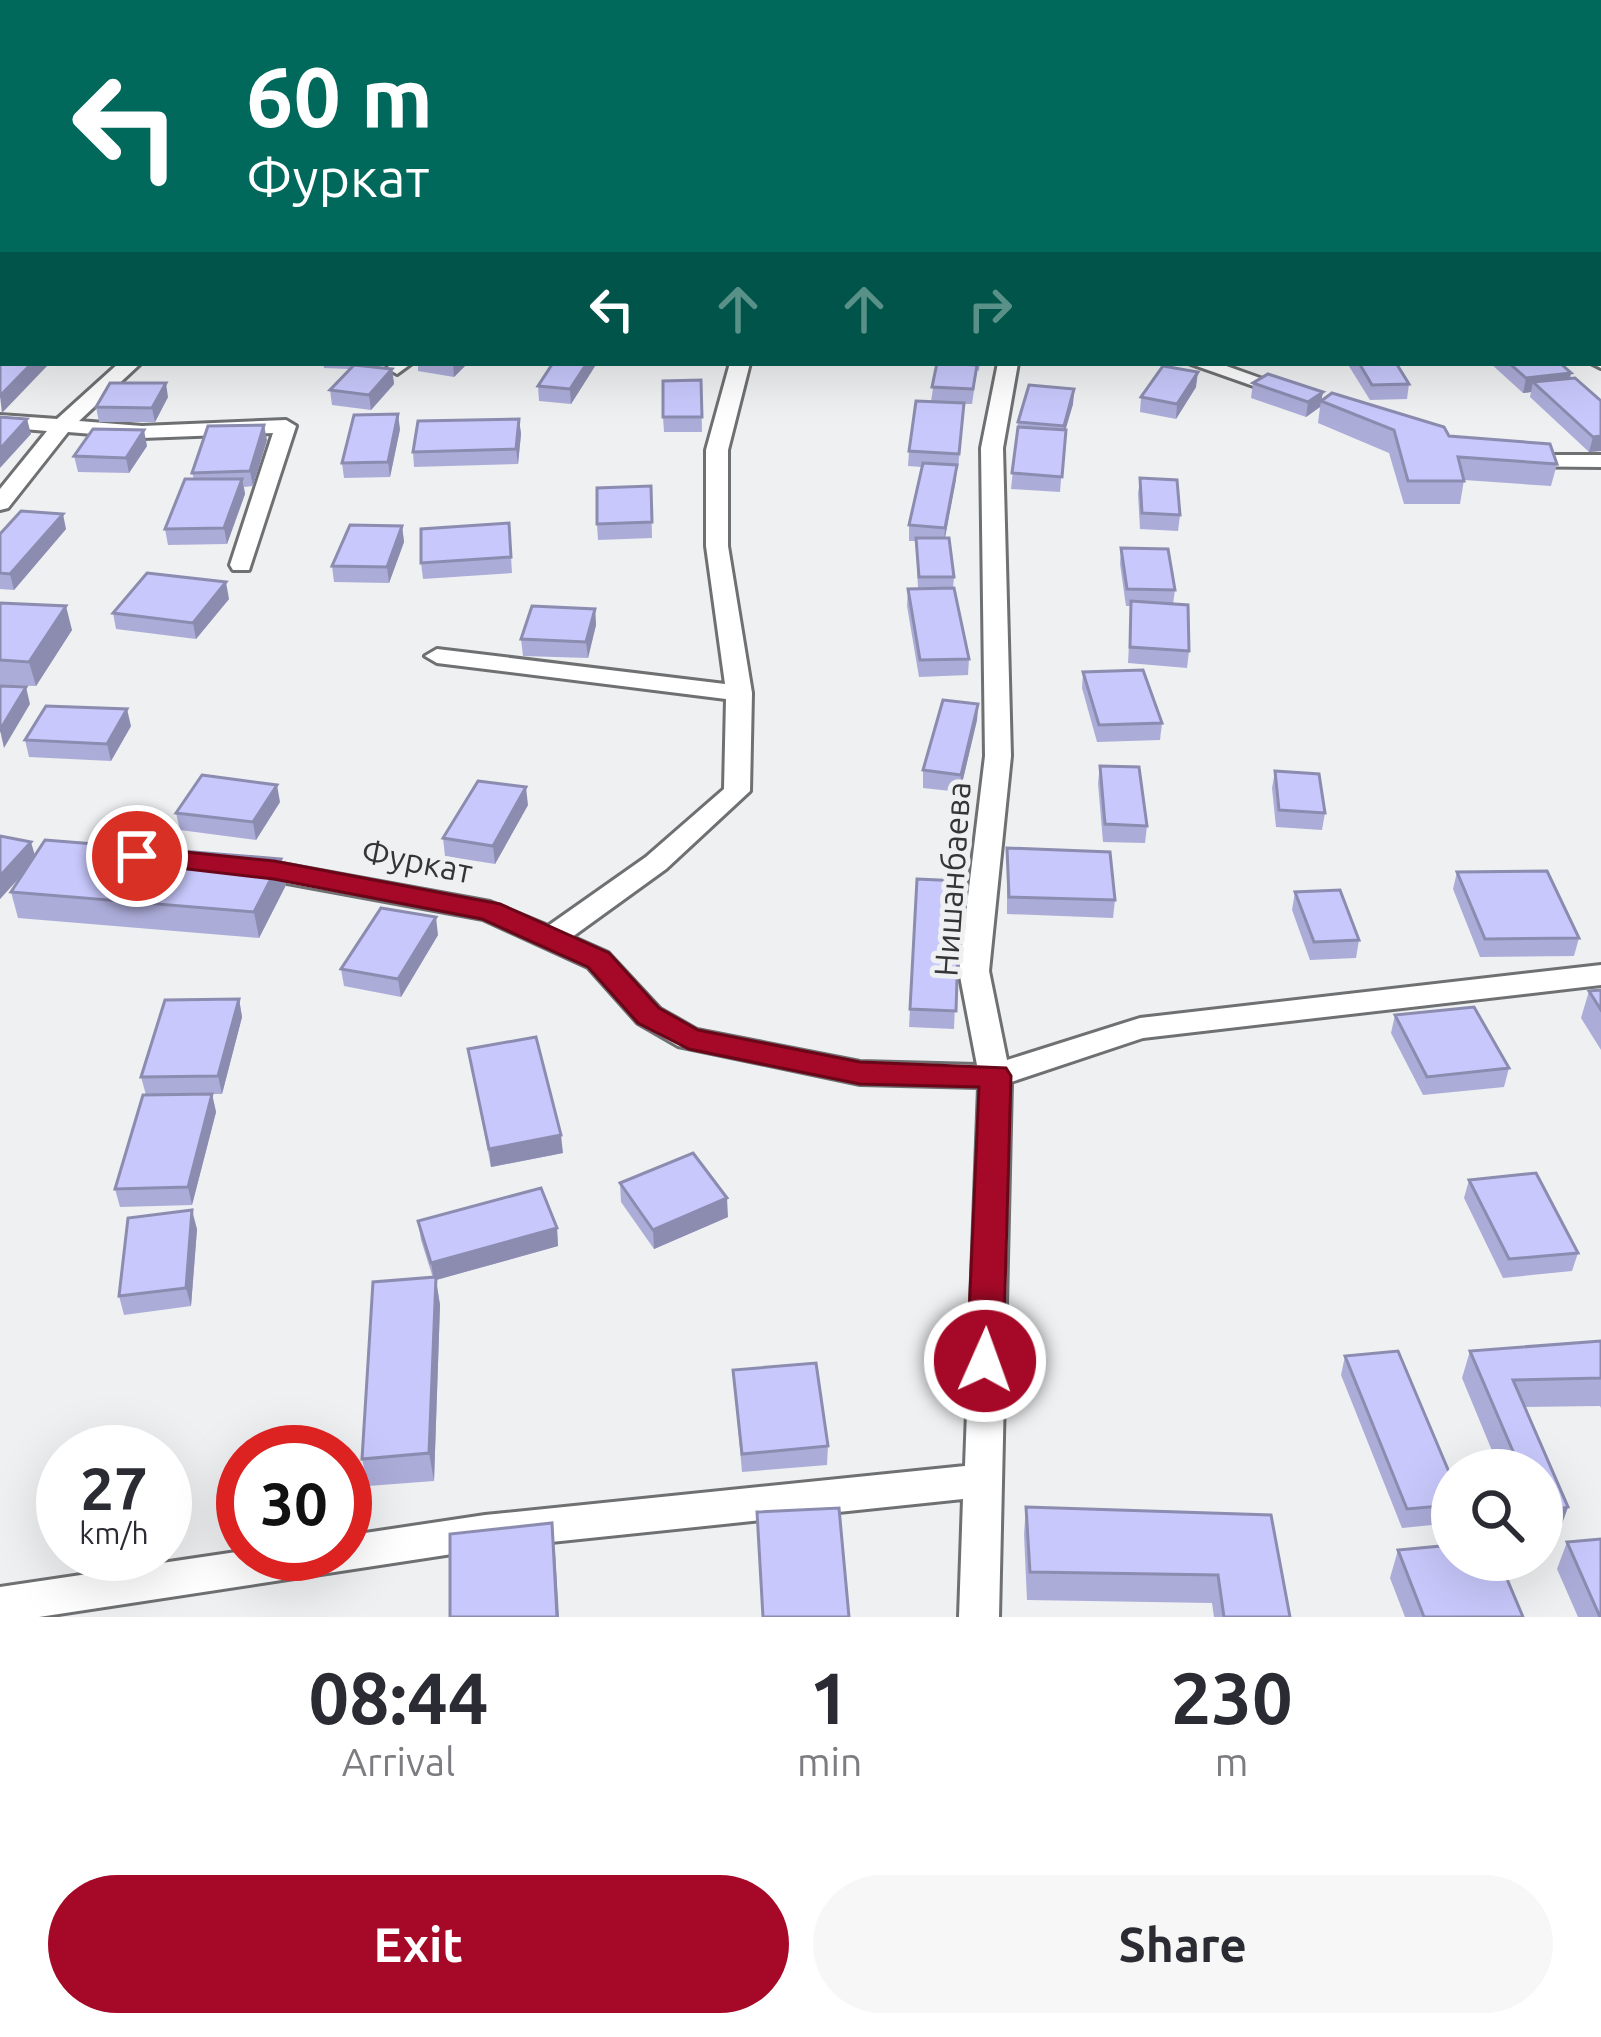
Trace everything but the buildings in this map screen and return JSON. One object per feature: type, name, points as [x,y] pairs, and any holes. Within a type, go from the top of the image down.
[{"type":"street","points":[[0,503],[64,424],[128,366]]},
{"type":"street","points":[[550,938],[656,863],[737,791],[739,693],[717,546],[717,450],[739,366]]},
{"type":"street","name":"Нишанбаева","points":[[979,1617],[995,1076],[974,971],[998,756],[992,448],[1007,366]]},
{"type":"street","points":[[1208,366],[1306,397]]},
{"type":"street","points":[[0,421],[142,432],[286,426],[241,565]]},
{"type":"street","points":[[1506,461],[1601,461]]},
{"type":"street","points":[[436,656],[739,693]]},
{"type":"street","name":"Фуркат","points":[[229,865],[490,911],[598,960],[649,1016],[689,1039],[860,1073],[995,1076],[1140,1028],[1601,975]]},
{"type":"street","points":[[372,1549],[485,1532],[981,1481]]},
{"type":"street","points":[[0,1605],[216,1573]]},
{"type":"route","points":[[137,856],[274,870],[490,911],[598,960],[649,1016],[689,1039],[860,1073],[995,1076],[985,1361]]}]
